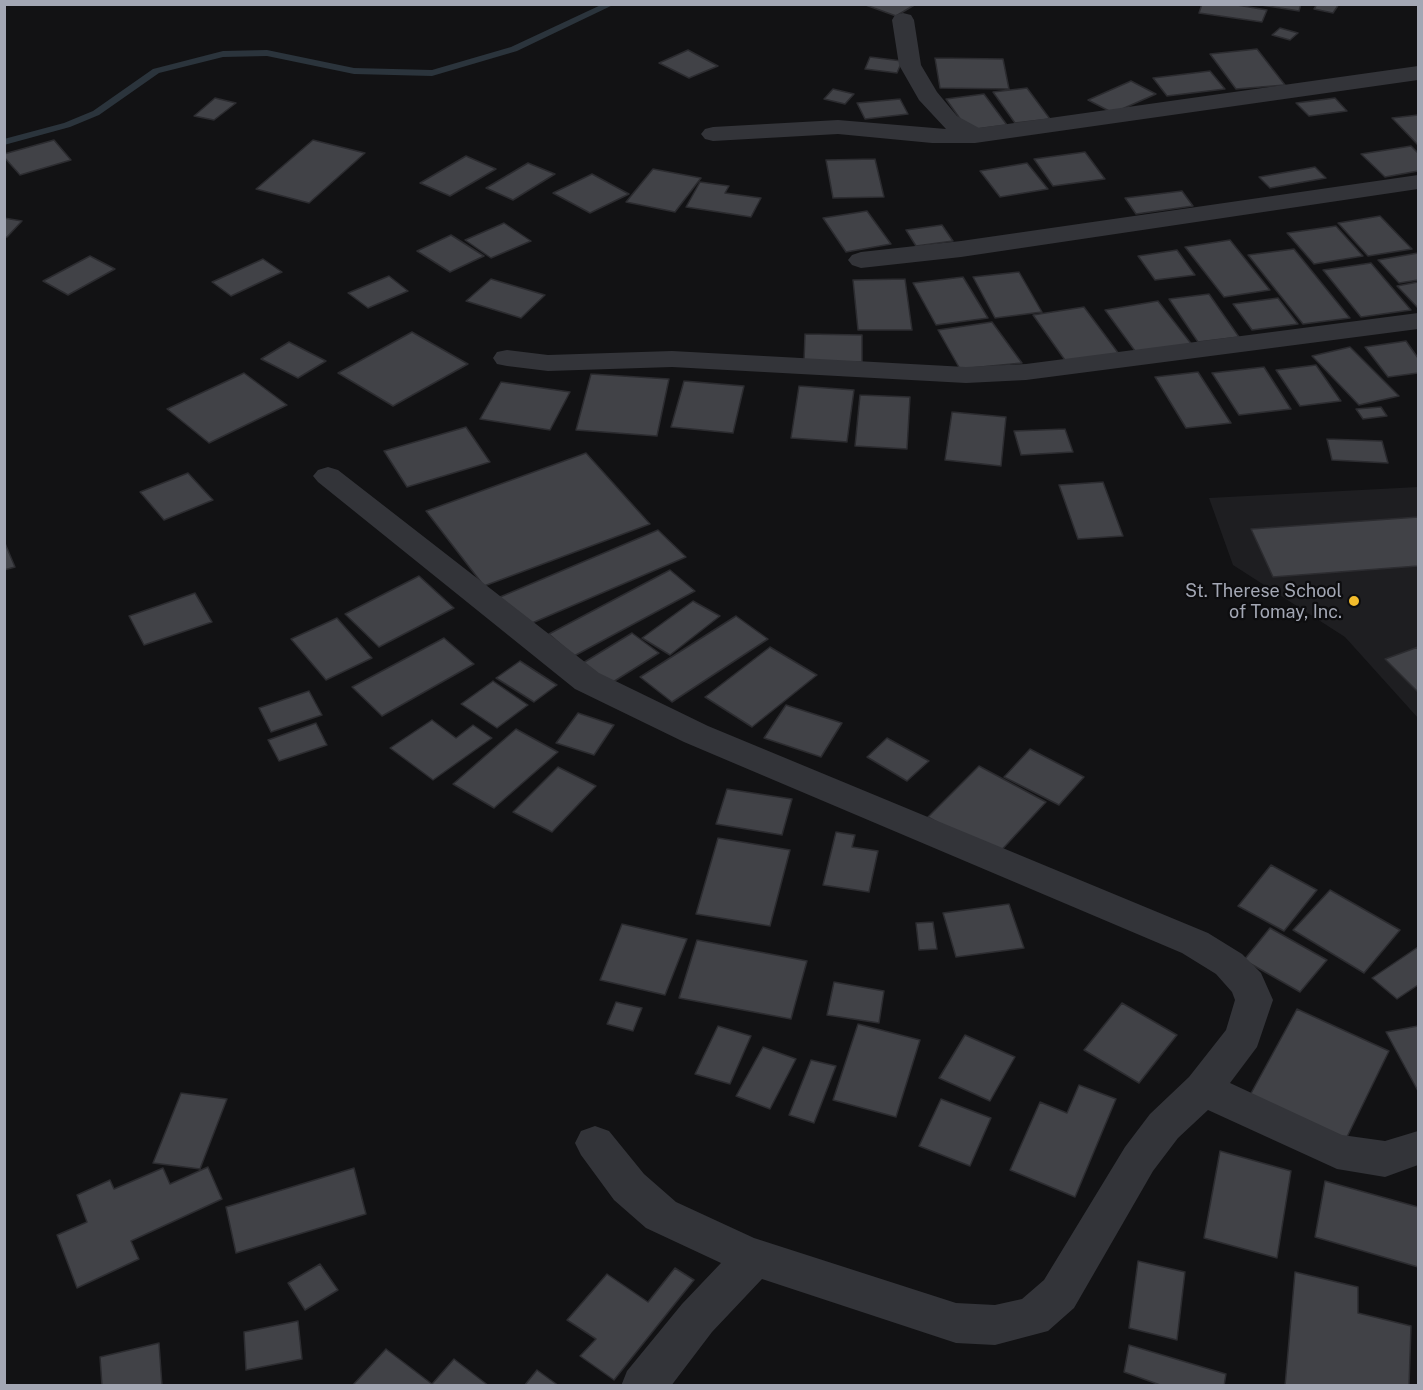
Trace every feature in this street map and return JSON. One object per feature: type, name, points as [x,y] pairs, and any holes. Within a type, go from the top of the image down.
[{"type":"street","points":[[903,20],[910,64],[927,95],[949,121],[975,136]]},
{"type":"street","points":[[713,134],[849,128],[932,136],[975,136],[1419,73]]},
{"type":"street","points":[[861,260],[961,249],[1247,205],[1419,182]]},
{"type":"street","points":[[507,358],[548,363],[672,359],[966,375],[1026,372],[1419,321]]},
{"type":"street","points":[[328,476],[587,681],[696,734],[1195,943],[1229,964],[1248,984],[1254,1000],[1243,1036],[1203,1089],[1164,1126],[1139,1159],[1059,1294],[1033,1317],[995,1325],[956,1323],[755,1257],[661,1215],[629,1187],[595,1143]]},
{"type":"street","points":[[1203,1089],[1337,1152],[1385,1159],[1419,1148]]},
{"type":"street","points":[[643,1386],[697,1318],[755,1257]]},
{"type":"shaded area","name":"St. Therese School of Tomay, Inc.","points":[[1418,487],[1418,718],[1345,637],[1233,565],[1209,498]]},
{"type":"building","points":[[863,4],[916,4],[896,16]]},
{"type":"building","points":[[1202,4],[1231,4],[1267,10],[1262,22],[1199,13]]},
{"type":"building","points":[[1255,4],[1301,4],[1299,11]]},
{"type":"building","points":[[1317,4],[1339,4],[1333,13],[1314,9]]},
{"type":"building","points":[[1280,28],[1298,33],[1290,40],[1272,35]]},
{"type":"building","points":[[1257,49],[1285,85],[1236,89],[1210,54]]},
{"type":"building","points":[[688,50],[718,66],[689,78],[659,63]]},
{"type":"building","points":[[870,57],[902,61],[897,73],[865,69]]},
{"type":"building","points":[[935,58],[1003,59],[1009,89],[940,88]]},
{"type":"building","points":[[1210,71],[1225,89],[1167,96],[1153,78]]},
{"type":"building","points":[[1131,81],[1156,94],[1113,113],[1088,100]]},
{"type":"building","points":[[1027,88],[1050,119],[1015,123],[993,92]]},
{"type":"building","points":[[833,89],[854,94],[845,104],[824,99]]},
{"type":"building","points":[[984,94],[1007,125],[968,130],[946,99]]},
{"type":"building","points":[[215,98],[236,103],[214,120],[194,116]]},
{"type":"building","points":[[1335,98],[1347,111],[1309,116],[1296,103]]},
{"type":"building","points":[[900,99],[908,114],[865,119],[857,103]]},
{"type":"building","points":[[1418,115],[1418,145],[1392,118]]},
{"type":"building","points":[[54,140],[71,160],[20,175],[4,157],[4,154]]},
{"type":"building","points":[[313,140],[365,153],[309,203],[256,189]]},
{"type":"building","points":[[1411,146],[1418,153],[1418,171],[1385,177],[1361,154]]},
{"type":"building","points":[[1085,152],[1105,179],[1053,186],[1034,159]]},
{"type":"building","points":[[466,156],[496,169],[450,196],[420,183]]},
{"type":"building","points":[[875,159],[884,197],[833,198],[826,160]]},
{"type":"building","points":[[528,163],[555,174],[513,200],[486,188]]},
{"type":"building","points":[[1027,163],[1048,189],[1000,197],[980,171]]},
{"type":"building","points":[[1315,167],[1326,178],[1270,188],[1259,177]]},
{"type":"building","points":[[653,169],[701,178],[675,212],[626,202]]},
{"type":"building","points":[[592,174],[629,194],[590,213],[553,193]]},
{"type":"building","points":[[700,182],[729,186],[725,193],[761,198],[751,217],[686,207]]},
{"type":"building","points":[[1182,191],[1193,206],[1136,214],[1125,198]]},
{"type":"building","points":[[867,211],[891,244],[846,252],[823,218]]},
{"type":"building","points":[[1380,216],[1412,249],[1368,256],[1338,223]]},
{"type":"building","points":[[4,218],[22,221],[7,237],[4,237]]},
{"type":"building","points":[[504,223],[531,241],[491,258],[465,240]]},
{"type":"building","points":[[942,225],[953,241],[916,246],[906,230]]},
{"type":"building","points":[[1336,226],[1363,256],[1314,264],[1287,233]]},
{"type":"building","points":[[451,235],[484,256],[450,272],[417,251]]},
{"type":"building","points":[[1230,240],[1270,290],[1224,297],[1185,247]]},
{"type":"building","points":[[1294,249],[1350,318],[1303,324],[1248,255]]},
{"type":"building","points":[[1177,250],[1195,275],[1155,280],[1138,256]]},
{"type":"building","points":[[1418,253],[1418,280],[1399,283],[1378,260]]},
{"type":"building","points":[[90,256],[115,269],[68,295],[43,281]]},
{"type":"building","points":[[263,259],[282,272],[231,296],[212,282]]},
{"type":"building","points":[[1371,263],[1411,310],[1361,317],[1323,270]]},
{"type":"building","points":[[1019,272],[1042,312],[995,318],[973,277]]},
{"type":"building","points":[[389,276],[408,291],[368,308],[348,293]]},
{"type":"building","points":[[963,277],[988,318],[936,325],[913,283]]},
{"type":"building","points":[[491,279],[545,295],[521,318],[466,301]]},
{"type":"building","points":[[905,279],[912,330],[858,330],[853,280]]},
{"type":"building","points":[[1418,282],[1418,308],[1397,286]]},
{"type":"building","points":[[1209,294],[1239,337],[1198,342],[1169,299]]},
{"type":"building","points":[[1278,298],[1298,324],[1252,330],[1233,304]]},
{"type":"building","points":[[1158,301],[1193,346],[1138,355],[1105,310]]},
{"type":"building","points":[[1084,307],[1119,354],[1067,363],[1033,315]]},
{"type":"building","points":[[992,322],[1022,363],[960,369],[938,330]]},
{"type":"building","points":[[412,332],[468,364],[393,406],[338,373]]},
{"type":"building","points":[[805,334],[862,335],[862,362],[804,361]]},
{"type":"building","points":[[1406,341],[1418,358],[1418,373],[1388,377],[1365,347]]},
{"type":"building","points":[[289,342],[326,361],[298,378],[261,359]]},
{"type":"building","points":[[1350,347],[1399,396],[1359,405],[1312,356]]},
{"type":"building","points":[[1316,365],[1341,401],[1300,406],[1276,370]]},
{"type":"building","points":[[1264,367],[1291,409],[1239,415],[1212,373]]},
{"type":"building","points":[[1198,372],[1231,423],[1186,428],[1155,377]]},
{"type":"building","points":[[244,373],[287,405],[209,443],[167,409]]},
{"type":"building","points":[[591,374],[669,379],[657,436],[576,430]]},
{"type":"building","points":[[684,381],[744,386],[733,433],[671,427]]},
{"type":"building","points":[[501,382],[570,392],[550,430],[480,419]]},
{"type":"building","points":[[799,386],[854,390],[847,442],[791,438]]},
{"type":"building","points":[[860,395],[910,397],[907,449],[855,446]]},
{"type":"building","points":[[1381,407],[1387,416],[1363,419],[1356,409]]},
{"type":"building","points":[[952,412],[1006,417],[1001,466],[945,460]]},
{"type":"building","points":[[466,427],[490,462],[407,487],[384,451]]},
{"type":"building","points":[[1065,429],[1073,452],[1021,455],[1014,431]]},
{"type":"building","points":[[1327,439],[1382,441],[1388,463],[1332,460]]},
{"type":"building","points":[[586,453],[650,524],[484,586],[426,511]]},
{"type":"building","points":[[188,473],[213,500],[164,520],[140,492]]},
{"type":"building","points":[[1103,482],[1123,536],[1078,539],[1059,485]]},
{"type":"building","points":[[1418,517],[1418,566],[1273,577],[1251,529]]},
{"type":"building","points":[[658,530],[686,557],[525,626],[500,597]]},
{"type":"building","points":[[4,541],[15,567],[4,570]]},
{"type":"building","points":[[670,570],[695,591],[574,656],[549,634]]},
{"type":"building","points":[[419,576],[454,608],[379,647],[345,614]]},
{"type":"building","points":[[195,593],[212,622],[144,645],[129,616]]},
{"type":"building","points":[[693,601],[720,616],[670,655],[642,638]]},
{"type":"building","points":[[736,616],[768,639],[672,702],[640,677]]},
{"type":"building","points":[[337,618],[372,658],[326,680],[291,639]]},
{"type":"building","points":[[632,633],[659,653],[605,687],[578,666]]},
{"type":"building","points":[[444,638],[474,664],[382,716],[352,687]]},
{"type":"building","points":[[770,647],[817,675],[752,727],[705,697]]},
{"type":"building","points":[[1418,647],[1418,692],[1385,659]]},
{"type":"building","points":[[520,661],[557,685],[534,702],[496,678]]},
{"type":"building","points":[[493,681],[528,705],[497,728],[461,704]]},
{"type":"building","points":[[309,691],[322,715],[271,732],[259,708]]},
{"type":"building","points":[[786,705],[842,723],[821,757],[764,738]]},
{"type":"building","points":[[578,713],[614,725],[594,755],[556,743]]},
{"type":"building","points":[[432,720],[456,738],[473,725],[492,738],[433,780],[390,748]]},
{"type":"building","points":[[316,723],[327,745],[279,761],[268,740]]},
{"type":"building","points":[[516,729],[558,752],[494,808],[453,784]]},
{"type":"building","points":[[887,738],[929,761],[907,781],[867,757]]},
{"type":"building","points":[[1030,749],[1084,777],[1059,805],[1004,777]]},
{"type":"building","points":[[979,766],[1046,802],[996,856],[928,817]]},
{"type":"building","points":[[558,767],[596,786],[552,832],[513,812]]},
{"type":"building","points":[[727,789],[792,799],[782,835],[716,824]]},
{"type":"building","points":[[836,832],[855,835],[852,847],[878,851],[869,892],[823,885]]},
{"type":"building","points":[[718,838],[790,850],[770,926],[696,914]]},
{"type":"building","points":[[1271,865],[1317,890],[1284,931],[1238,906]]},
{"type":"building","points":[[1330,890],[1400,930],[1364,973],[1293,930]]},
{"type":"building","points":[[1009,904],[1024,948],[956,957],[943,913]]},
{"type":"building","points":[[933,922],[937,949],[919,950],[916,923]]},
{"type":"building","points":[[622,924],[687,939],[665,995],[600,980]]},
{"type":"building","points":[[1270,928],[1327,960],[1300,992],[1244,960]]},
{"type":"building","points":[[697,940],[807,961],[791,1019],[679,998]]},
{"type":"building","points":[[1418,947],[1418,985],[1397,999],[1372,978]]},
{"type":"building","points":[[834,982],[884,991],[879,1023],[827,1015]]},
{"type":"building","points":[[616,1002],[642,1008],[633,1031],[607,1024]]},
{"type":"building","points":[[1122,1003],[1177,1035],[1139,1083],[1084,1050]]},
{"type":"building","points":[[1297,1009],[1389,1051],[1344,1143],[1249,1097]]},
{"type":"building","points":[[858,1024],[920,1040],[896,1117],[833,1100]]},
{"type":"building","points":[[718,1026],[751,1036],[730,1084],[695,1074]]},
{"type":"building","points":[[1418,1026],[1418,1091],[1386,1032]]},
{"type":"building","points":[[965,1035],[1015,1057],[990,1101],[939,1078]]},
{"type":"building","points":[[763,1047],[796,1059],[770,1109],[736,1096]]},
{"type":"building","points":[[811,1060],[836,1066],[814,1123],[789,1115]]},
{"type":"building","points":[[1079,1085],[1116,1099],[1075,1197],[1010,1170],[1040,1102],[1067,1113]]},
{"type":"building","points":[[181,1093],[227,1099],[200,1169],[153,1163]]},
{"type":"building","points":[[941,1099],[991,1118],[970,1166],[919,1146]]},
{"type":"building","points":[[1220,1151],[1291,1171],[1277,1258],[1204,1238]]},
{"type":"building","points":[[208,1167],[222,1199],[131,1241],[139,1259],[77,1288],[57,1235],[87,1222],[77,1195],[110,1180],[114,1189],[163,1168],[170,1184]]},
{"type":"building","points":[[354,1168],[366,1214],[236,1253],[226,1207]]},
{"type":"building","points":[[1325,1181],[1418,1207],[1418,1267],[1315,1237]]},
{"type":"building","points":[[1138,1261],[1185,1272],[1177,1340],[1129,1328]]},
{"type":"building","points":[[320,1264],[338,1290],[305,1310],[288,1283]]},
{"type":"building","points":[[675,1268],[694,1280],[614,1380],[580,1356],[596,1339],[567,1320],[607,1274],[648,1302]]},
{"type":"building","points":[[1295,1272],[1358,1287],[1358,1313],[1411,1326],[1409,1386],[1285,1386]]},
{"type":"building","points":[[298,1321],[302,1359],[246,1370],[244,1332]]},
{"type":"building","points":[[159,1343],[162,1386],[102,1386],[100,1357]]},
{"type":"building","points":[[1129,1345],[1226,1374],[1224,1386],[1163,1386],[1124,1372]]},
{"type":"building","points":[[386,1349],[432,1384],[454,1359],[489,1386],[352,1386]]},
{"type":"building","points":[[537,1370],[559,1386],[524,1386]]},
{"type":"waterway","points":[[4,142],[67,125],[96,113],[156,71],[223,54],[267,53],[354,71],[432,73],[514,49],[611,4]]},
{"type":"place","name":"St. Therese School of Tomay, Inc.","points":[[1354,601]]}]
